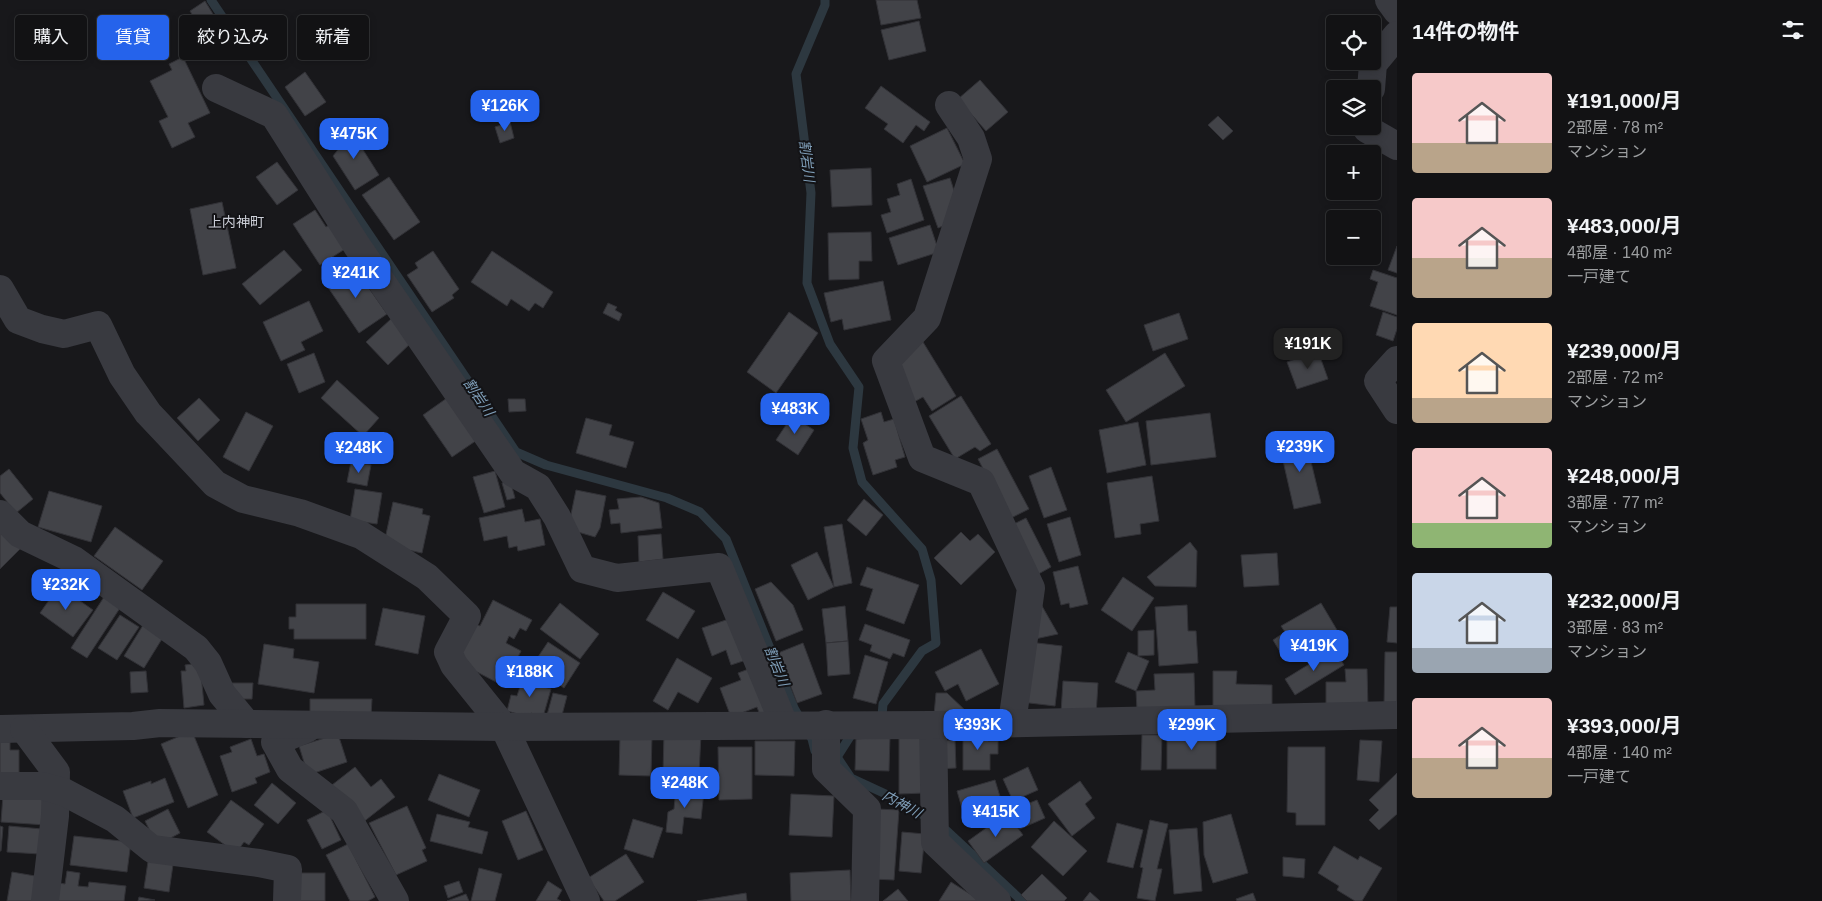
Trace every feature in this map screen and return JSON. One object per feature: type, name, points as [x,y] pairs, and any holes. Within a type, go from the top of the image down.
[{"type":"street","points":[[1389,0],[1397,11]]},
{"type":"street","points":[[1372,80],[1373,64],[1397,34]]},
{"type":"street","points":[[216,88],[274,115],[357,246],[513,472],[538,487],[557,517],[582,569],[617,578],[719,567],[809,727],[826,764],[826,769],[867,809],[865,901]]},
{"type":"street","points":[[949,105],[971,138],[978,159],[927,318],[886,361],[922,458],[981,482],[1031,588],[1012,724]]},
{"type":"street","points":[[1378,135],[1397,146]]},
{"type":"street","points":[[0,289],[18,320],[42,329],[64,334],[98,325],[122,375],[148,413],[215,484],[243,499],[300,513],[361,535],[427,577],[467,616],[448,652],[454,665],[504,727],[586,901]]},
{"type":"street","points":[[1397,360],[1378,381],[1397,410]]},
{"type":"street","points":[[0,514],[20,534],[74,560],[196,648],[208,663],[222,694],[246,724]]},
{"type":"street","points":[[12,729],[133,726],[160,723],[504,727],[809,727],[858,724],[1012,724],[1397,715]]},
{"type":"street","points":[[316,724],[275,742],[290,769],[344,811],[395,901]]},
{"type":"street","points":[[933,725],[935,842],[997,901]]},
{"type":"street","points":[[12,729],[56,772],[54,790],[55,816],[45,901]]},
{"type":"street","points":[[0,786],[42,786],[64,792],[115,819],[152,849],[259,863],[288,869],[287,901]]},
{"type":"building","points":[[876,0],[917,0],[921,18],[881,25]]},
{"type":"building","points":[[205,1],[214,15],[192,15],[190,11]]},
{"type":"building","points":[[919,21],[926,51],[889,60],[881,30]]},
{"type":"building","points":[[179,59],[184,60],[210,113],[188,123],[195,137],[172,148],[159,121],[168,117],[150,81],[172,70],[169,64]]},
{"type":"building","points":[[305,72],[326,102],[305,116],[285,87]]},
{"type":"building","points":[[980,80],[1008,112],[986,131],[958,99]]},
{"type":"building","points":[[881,86],[930,122],[924,131],[916,125],[903,143],[884,129],[888,124],[865,108]]},
{"type":"building","points":[[1218,116],[1233,131],[1223,140],[1208,125]]},
{"type":"building","points":[[510,122],[514,138],[500,143],[495,127]]},
{"type":"building","points":[[348,126],[379,175],[355,190],[333,156],[340,147],[334,136]]},
{"type":"building","points":[[947,128],[965,164],[927,182],[910,146]]},
{"type":"building","points":[[277,162],[298,190],[277,205],[256,177]]},
{"type":"building","points":[[871,168],[872,205],[832,207],[830,170]]},
{"type":"building","points":[[389,177],[420,222],[394,240],[362,195]]},
{"type":"building","points":[[950,178],[957,200],[950,223],[938,228],[923,186]]},
{"type":"building","points":[[911,179],[924,220],[887,233],[881,215],[891,212],[887,199],[900,195],[897,184]]},
{"type":"building","points":[[222,202],[236,268],[203,275],[190,209]]},
{"type":"building","points":[[315,210],[326,227],[332,223],[348,247],[320,265],[293,224]]},
{"type":"building","points":[[930,225],[939,252],[898,265],[889,238]]},
{"type":"building","points":[[871,232],[872,261],[859,261],[859,279],[829,280],[828,233]]},
{"type":"building","points":[[1397,246],[1397,273],[1388,270]]},
{"type":"building","points":[[284,250],[302,270],[260,305],[242,284]]},
{"type":"building","points":[[433,251],[459,289],[452,295],[454,298],[432,312],[407,275],[418,268],[415,263]]},
{"type":"building","points":[[492,251],[553,292],[543,308],[535,303],[529,311],[511,299],[507,306],[471,282]]},
{"type":"building","points":[[352,264],[387,314],[359,333],[325,283]]},
{"type":"building","points":[[1373,270],[1397,278],[1397,315],[1370,306],[1378,282],[1370,279]]},
{"type":"building","points":[[883,281],[891,320],[844,330],[842,319],[831,322],[824,293]]},
{"type":"building","points":[[309,301],[323,331],[301,342],[305,350],[281,361],[263,322]]},
{"type":"building","points":[[608,303],[617,307],[615,310],[622,314],[619,321],[603,313]]},
{"type":"building","points":[[789,312],[818,333],[776,393],[747,372]]},
{"type":"building","points":[[1383,312],[1397,317],[1397,329],[1393,341],[1376,335]]},
{"type":"building","points":[[1179,313],[1188,339],[1153,351],[1144,325]]},
{"type":"building","points":[[392,318],[414,340],[388,365],[366,342]]},
{"type":"building","points":[[923,342],[956,396],[932,411],[923,397],[914,402],[890,362]]},
{"type":"building","points":[[1318,351],[1328,379],[1297,389],[1287,362]]},
{"type":"building","points":[[314,353],[325,382],[299,393],[287,364]]},
{"type":"building","points":[[1165,353],[1185,386],[1126,422],[1106,390]]},
{"type":"building","points":[[337,380],[379,418],[363,436],[321,398]]},
{"type":"building","points":[[961,396],[991,444],[980,451],[975,447],[955,459],[929,416]]},
{"type":"building","points":[[199,398],[220,420],[198,441],[177,418]]},
{"type":"building","points":[[447,398],[477,440],[452,457],[423,415]]},
{"type":"building","points":[[508,399],[525,399],[526,411],[509,412]]},
{"type":"building","points":[[246,412],[273,426],[249,471],[223,457]]},
{"type":"building","points":[[881,412],[884,422],[894,419],[905,457],[895,460],[897,467],[873,475],[863,443],[868,440],[861,419]]},
{"type":"building","points":[[1210,413],[1216,457],[1151,465],[1146,421]]},
{"type":"building","points":[[792,416],[814,430],[798,455],[776,440]]},
{"type":"building","points":[[586,418],[612,425],[609,435],[634,442],[626,468],[576,453]]},
{"type":"building","points":[[1138,422],[1146,465],[1107,473],[1099,430]]},
{"type":"building","points":[[1305,437],[1321,503],[1294,509],[1279,443]]},
{"type":"building","points":[[997,449],[1029,509],[1009,519],[978,459]]},
{"type":"building","points":[[351,462],[371,465],[367,486],[347,482]]},
{"type":"building","points":[[1051,467],[1067,510],[1044,518],[1029,476]]},
{"type":"building","points":[[9,469],[33,499],[16,513],[0,493],[0,476]]},
{"type":"building","points":[[495,471],[505,507],[484,513],[473,477]]},
{"type":"building","points":[[1152,476],[1159,521],[1140,524],[1141,534],[1115,538],[1107,483]]},
{"type":"building","points":[[510,480],[515,498],[507,500],[502,483]]},
{"type":"building","points":[[355,489],[382,493],[377,524],[350,520]]},
{"type":"building","points":[[576,490],[606,496],[600,528],[595,537],[578,532],[569,524]]},
{"type":"building","points":[[49,491],[102,506],[91,542],[38,527]]},
{"type":"building","points":[[641,497],[659,503],[662,528],[621,533],[620,523],[611,524],[609,510],[619,509],[617,499]]},
{"type":"building","points":[[864,499],[883,515],[866,536],[847,520]]},
{"type":"building","points":[[393,502],[423,509],[422,514],[430,516],[422,553],[394,547],[385,539]]},
{"type":"building","points":[[522,509],[525,522],[540,519],[545,545],[518,551],[517,546],[509,548],[507,536],[484,541],[479,518]]},
{"type":"building","points":[[1070,517],[1081,555],[1059,562],[1047,524]]},
{"type":"building","points":[[1026,518],[1051,567],[1033,577],[1008,527]]},
{"type":"building","points":[[842,524],[852,583],[834,587],[824,527]]},
{"type":"building","points":[[0,526],[22,547],[0,569]]},
{"type":"building","points":[[115,527],[163,561],[142,590],[94,556]]},
{"type":"building","points":[[961,532],[970,541],[978,534],[995,552],[961,585],[934,558]]},
{"type":"building","points":[[661,534],[663,559],[639,562],[638,536]]},
{"type":"building","points":[[1190,542],[1197,551],[1196,587],[1155,586],[1147,577]]},
{"type":"building","points":[[817,552],[834,587],[808,600],[791,565]]},
{"type":"building","points":[[1277,553],[1279,585],[1244,587],[1241,555]]},
{"type":"building","points":[[1078,566],[1088,604],[1070,608],[1069,603],[1061,605],[1053,572]]},
{"type":"building","points":[[867,567],[919,585],[904,624],[866,610],[873,589],[860,585]]},
{"type":"building","points":[[1123,577],[1154,598],[1132,631],[1101,610]]},
{"type":"building","points":[[771,582],[793,605],[803,630],[776,641],[755,589]]},
{"type":"building","points":[[59,586],[93,610],[73,637],[40,613]]},
{"type":"building","points":[[663,592],[695,611],[678,639],[646,620]]},
{"type":"building","points":[[104,597],[120,608],[87,658],[71,648]]},
{"type":"building","points":[[1038,599],[1058,634],[1035,639]]},
{"type":"building","points":[[493,600],[532,620],[526,631],[520,628],[514,639],[509,636],[506,643],[521,651],[513,667],[508,663],[498,683],[458,662],[473,623],[480,626]]},
{"type":"building","points":[[560,603],[599,634],[580,659],[540,629]]},
{"type":"building","points":[[1321,603],[1337,630],[1285,660],[1273,640],[1285,632],[1281,626]]},
{"type":"building","points":[[296,604],[366,604],[366,639],[294,639],[294,629],[289,629],[289,617],[296,617]]},
{"type":"building","points":[[1187,605],[1188,631],[1196,631],[1198,663],[1159,666],[1155,607]]},
{"type":"building","points":[[845,606],[848,641],[826,643],[822,609]]},
{"type":"building","points":[[1390,607],[1397,607],[1397,643],[1387,642]]},
{"type":"building","points":[[383,608],[425,616],[418,654],[375,645]]},
{"type":"building","points":[[120,615],[139,627],[117,660],[98,648]]},
{"type":"building","points":[[735,617],[749,659],[731,665],[726,650],[712,656],[702,628]]},
{"type":"building","points":[[145,622],[165,634],[144,668],[124,656]]},
{"type":"building","points":[[865,624],[910,640],[904,657],[893,653],[890,659],[870,651],[872,645],[859,640]]},
{"type":"building","points":[[1154,630],[1154,655],[1138,656],[1138,631]]},
{"type":"building","points":[[848,641],[850,674],[828,676],[826,643]]},
{"type":"building","points":[[548,642],[580,663],[564,688],[532,666]]},
{"type":"building","points":[[1029,642],[1062,646],[1055,706],[1021,702]]},
{"type":"building","points":[[803,643],[822,694],[797,703],[778,653]]},
{"type":"building","points":[[264,644],[294,649],[293,658],[319,662],[314,693],[258,684]]},
{"type":"building","points":[[981,649],[999,684],[966,701],[958,684],[945,691],[935,672]]},
{"type":"building","points":[[1334,649],[1344,665],[1295,695],[1285,679]]},
{"type":"building","points":[[1128,652],[1149,661],[1136,691],[1115,682]]},
{"type":"building","points":[[1385,652],[1397,652],[1397,706],[1384,706]]},
{"type":"building","points":[[865,655],[888,662],[876,704],[853,698]]},
{"type":"building","points":[[677,658],[712,678],[698,703],[678,692],[668,710],[653,701]]},
{"type":"building","points":[[200,663],[204,705],[184,708],[181,671],[186,671],[185,665]]},
{"type":"building","points":[[754,667],[772,713],[761,718],[757,707],[731,717],[720,688],[741,680],[738,673]]},
{"type":"building","points":[[1345,669],[1367,669],[1368,708],[1326,709],[1326,682],[1346,682]]},
{"type":"building","points":[[146,671],[148,692],[131,693],[130,672]]},
{"type":"building","points":[[1213,671],[1237,671],[1236,684],[1272,685],[1272,710],[1213,709]]},
{"type":"building","points":[[1194,673],[1195,708],[1137,710],[1136,691],[1155,690],[1154,674]]},
{"type":"building","points":[[524,674],[539,678],[537,685],[551,689],[543,717],[531,713],[529,717],[507,711],[511,695],[517,696]]},
{"type":"building","points":[[1063,681],[1098,683],[1096,715],[1061,713]]},
{"type":"building","points":[[231,683],[253,683],[252,699],[231,699]]},
{"type":"building","points":[[553,693],[567,696],[561,719],[547,715]]},
{"type":"building","points":[[936,693],[947,693],[968,713],[934,715]]},
{"type":"building","points":[[310,699],[372,699],[371,716],[310,716]]},
{"type":"building","points":[[192,731],[218,795],[188,808],[161,744]]},
{"type":"building","points":[[963,732],[988,732],[988,741],[998,741],[998,754],[990,754],[990,770],[963,770]]},
{"type":"building","points":[[664,733],[701,734],[699,775],[663,773]]},
{"type":"building","points":[[338,734],[347,762],[308,775],[299,746]]},
{"type":"building","points":[[1167,734],[1216,734],[1216,769],[1167,769]]},
{"type":"building","points":[[1142,735],[1162,735],[1161,770],[1141,770]]},
{"type":"building","points":[[620,736],[652,736],[651,776],[619,775]]},
{"type":"building","points":[[890,737],[889,771],[855,770],[856,739]]},
{"type":"building","points":[[899,737],[923,737],[924,793],[899,794]]},
{"type":"building","points":[[251,739],[257,756],[264,754],[270,772],[255,778],[257,783],[232,792],[220,756],[232,752],[230,747]]},
{"type":"building","points":[[955,740],[956,768],[938,769],[937,741]]},
{"type":"building","points":[[1360,740],[1382,741],[1379,782],[1357,780]]},
{"type":"building","points":[[755,741],[795,741],[794,776],[755,775]]},
{"type":"building","points":[[0,742],[10,742],[10,750],[19,750],[19,778],[0,778]]},
{"type":"building","points":[[718,747],[752,747],[752,799],[719,800]]},
{"type":"building","points":[[1288,747],[1325,747],[1325,825],[1296,825],[1296,813],[1287,812]]},
{"type":"building","points":[[355,767],[371,787],[381,779],[395,797],[362,823],[332,785]]},
{"type":"building","points":[[1028,767],[1038,790],[1013,801],[1003,779]]},
{"type":"building","points":[[1397,773],[1397,814],[1379,830],[1369,820],[1379,810],[1369,800]]},
{"type":"building","points":[[439,774],[480,790],[469,817],[428,800]]},
{"type":"building","points":[[165,778],[174,802],[133,818],[123,791],[151,781],[151,784]]},
{"type":"building","points":[[995,780],[1002,803],[964,815],[957,791]]},
{"type":"building","points":[[1080,781],[1092,798],[1085,804],[1095,818],[1072,836],[1048,804]]},
{"type":"building","points":[[272,783],[296,803],[278,824],[254,805]]},
{"type":"building","points":[[676,787],[704,791],[701,819],[684,817],[682,834],[666,832],[668,812],[674,809]]},
{"type":"building","points":[[791,794],[834,796],[832,837],[789,835]]},
{"type":"building","points":[[3,795],[48,798],[46,825],[1,822]]},
{"type":"building","points":[[231,800],[264,824],[249,845],[244,842],[236,853],[207,832]]},
{"type":"building","points":[[1037,800],[1045,818],[1020,829],[1012,810]]},
{"type":"building","points":[[407,806],[426,848],[422,850],[427,861],[396,875],[369,823]]},
{"type":"building","points":[[168,809],[180,833],[157,845],[145,821]]},
{"type":"building","points":[[877,809],[899,810],[894,880],[872,879]]},
{"type":"building","points":[[327,810],[341,840],[322,849],[307,820]]},
{"type":"building","points":[[526,811],[543,850],[518,860],[502,821]]},
{"type":"building","points":[[1007,813],[1023,835],[984,863],[968,841]]},
{"type":"building","points":[[437,814],[470,822],[468,827],[488,832],[482,854],[430,841]]},
{"type":"building","points":[[1231,814],[1248,873],[1213,883],[1204,855],[1203,822]]},
{"type":"building","points":[[633,819],[663,828],[653,858],[624,849]]},
{"type":"building","points":[[1150,820],[1168,824],[1157,869],[1162,869],[1155,901],[1137,898],[1143,868],[1140,867]]},
{"type":"building","points":[[1054,821],[1087,851],[1063,876],[1031,847]]},
{"type":"building","points":[[1117,823],[1143,830],[1133,868],[1107,862]]},
{"type":"building","points":[[0,826],[3,827],[1,851],[0,851]]},
{"type":"building","points":[[9,826],[42,829],[40,854],[7,852]]},
{"type":"building","points":[[1197,828],[1202,891],[1174,894],[1169,830]]},
{"type":"building","points":[[902,832],[925,834],[921,873],[899,871]]},
{"type":"building","points":[[74,836],[131,842],[127,872],[70,865]]},
{"type":"building","points":[[348,844],[375,897],[368,901],[350,901],[326,855]]},
{"type":"building","points":[[1334,846],[1358,860],[1360,856],[1382,868],[1362,901],[1355,901],[1337,890],[1339,886],[1318,873]]},
{"type":"building","points":[[626,854],[644,882],[615,901],[604,901],[588,878]]},
{"type":"building","points":[[149,855],[174,858],[169,892],[144,888]]},
{"type":"building","points":[[1283,857],[1305,859],[1304,878],[1283,876]]},
{"type":"building","points":[[479,868],[502,874],[495,901],[471,901]]},
{"type":"building","points":[[850,870],[851,901],[791,901],[790,873]]},
{"type":"building","points":[[67,871],[80,873],[78,886],[88,887],[89,882],[126,886],[124,901],[56,901],[59,883],[65,884]]},
{"type":"building","points":[[12,872],[41,877],[37,901],[7,901]]},
{"type":"building","points":[[291,873],[325,873],[325,901],[291,901]]},
{"type":"building","points":[[1042,874],[1067,898],[1064,901],[1027,901],[1021,895]]},
{"type":"building","points":[[459,881],[463,892],[448,898],[444,886]]},
{"type":"building","points":[[548,881],[562,890],[557,899],[561,901],[536,901]]},
{"type":"building","points":[[951,882],[981,901],[939,901]]},
{"type":"building","points":[[898,889],[908,901],[883,901]]},
{"type":"building","points":[[1090,892],[1100,901],[1083,901]]},
{"type":"building","points":[[746,893],[747,901],[697,901]]},
{"type":"building","points":[[1253,893],[1256,901],[1237,901],[1236,899]]},
{"type":"building","points":[[466,894],[469,901],[447,901]]},
{"type":"building","points":[[139,897],[155,900],[138,901]]},
{"type":"waterway","name":"割岩川","points":[[211,0],[516,452],[546,465],[667,498],[700,512],[726,539],[794,708],[812,739],[815,751]]},
{"type":"waterway","name":"割岩川","points":[[825,0],[825,5],[796,74],[811,193],[807,283],[830,344],[859,387],[853,448],[862,482],[922,549],[931,580],[936,643],[922,651],[883,704],[882,716],[876,720]]},
{"type":"waterway","name":"割岩川","points":[[837,757],[851,735],[857,732]]},
{"type":"waterway","name":"内神川","points":[[830,755],[837,757],[851,778],[905,803],[947,831],[1022,901]]},
{"type":"district","name":"上内神町","points":[[236,222]]}]
